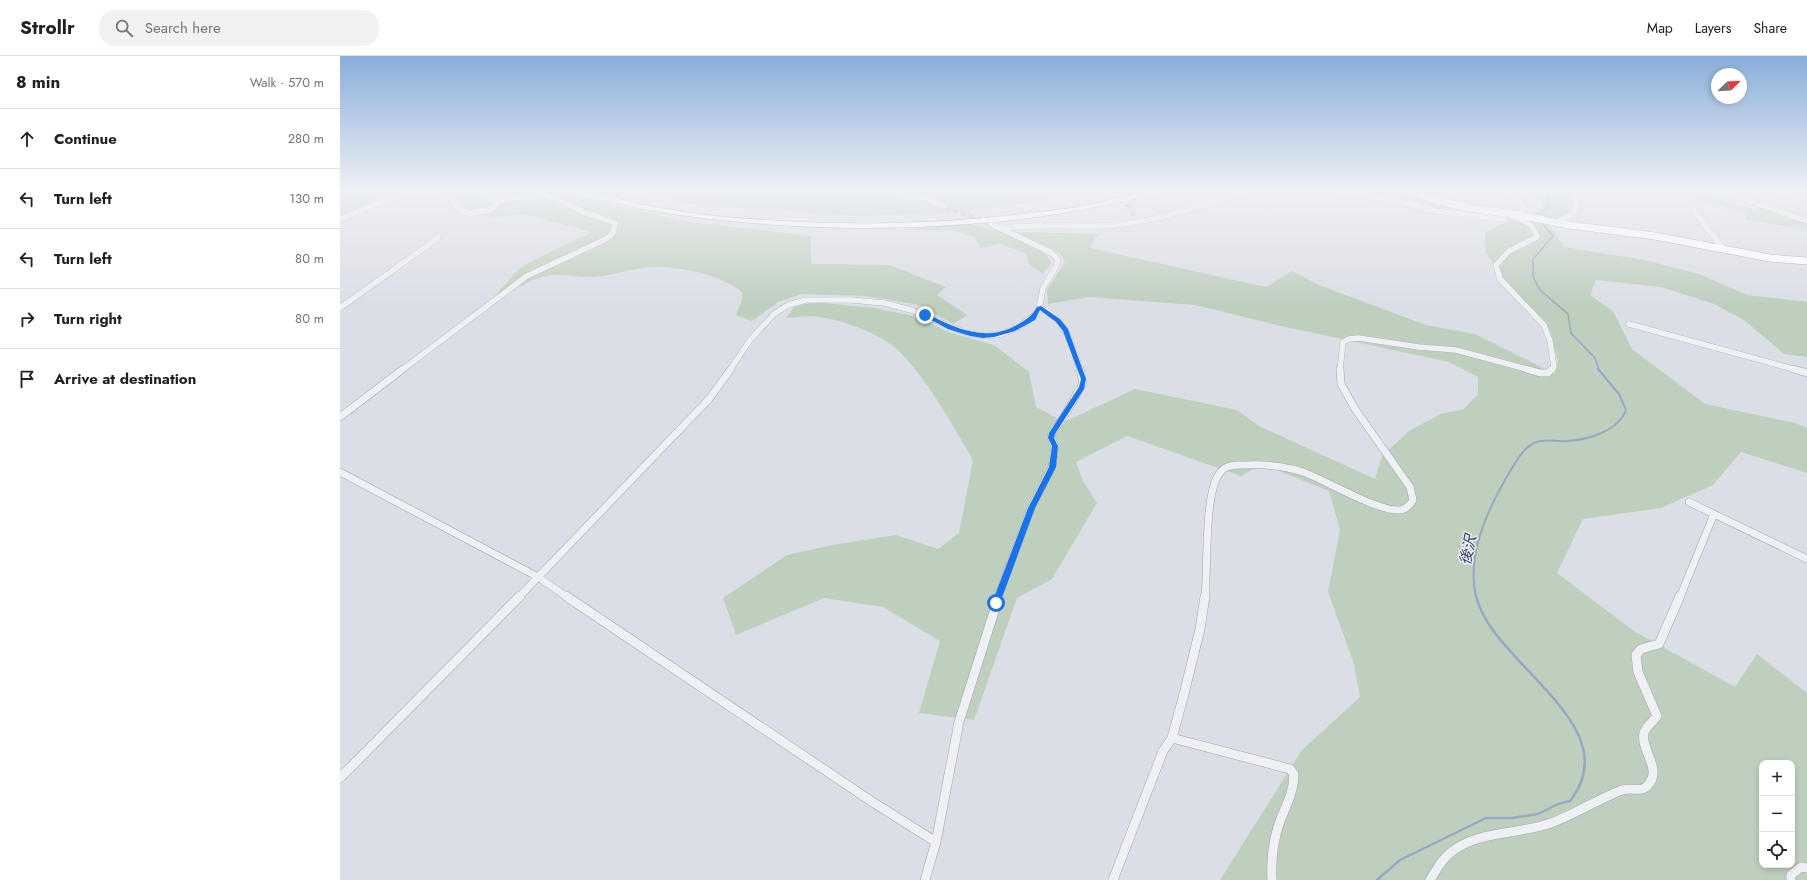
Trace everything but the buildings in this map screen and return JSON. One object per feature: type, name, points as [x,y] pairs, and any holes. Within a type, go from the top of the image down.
[{"type":"main road","points":[[1590,227],[1655,236],[1784,260],[1807,261]]},
{"type":"street","points":[[340,417],[526,276],[535,270],[606,240],[613,232],[614,227]]},
{"type":"street","points":[[1000,228],[1027,227]]},
{"type":"street","points":[[1113,880],[1163,751],[1172,738],[1204,611],[1207,573],[1208,525],[1211,498],[1218,472],[1223,468],[1234,466],[1272,464],[1292,468],[1366,500],[1390,508],[1399,510],[1405,508],[1414,500],[1410,487],[1355,409],[1341,384],[1340,363],[1343,342],[1349,339],[1358,338],[1419,347],[1456,350],[1540,373],[1548,373],[1554,367],[1554,363],[1550,341],[1544,325],[1500,279],[1496,265],[1506,253],[1537,237],[1537,233],[1532,227]]},
{"type":"street","points":[[1707,227],[1723,248]]},
{"type":"street","points":[[340,778],[538,577],[710,399],[747,344],[768,319],[785,306],[806,300],[873,302],[911,310],[950,327],[970,334],[983,336],[1013,330],[1033,319],[1039,308],[1044,285],[1057,266],[1058,259],[1050,252],[1000,228]]},
{"type":"street","points":[[340,308],[438,238]]},
{"type":"street","points":[[925,880],[936,842],[959,722],[996,603],[1031,508],[1052,467],[1055,446],[1051,438],[1052,433],[1065,415],[1084,379],[1066,330],[1046,310],[1039,308]]},
{"type":"street","points":[[1628,324],[1807,373]]},
{"type":"street","points":[[340,472],[538,577],[871,801],[936,842]]},
{"type":"street","points":[[1689,502],[1807,559]]},
{"type":"street","points":[[1430,880],[1449,854],[1463,844],[1481,837],[1514,834],[1543,826],[1627,787],[1643,789],[1648,785],[1653,773],[1644,737],[1645,730],[1657,716],[1635,664],[1634,656],[1642,649],[1659,644],[1663,637],[1714,514]]},
{"type":"street","points":[[1172,738],[1290,769],[1294,774],[1295,783],[1290,800],[1279,825],[1275,842],[1272,880]]},
{"type":"street","points":[[1791,880],[1791,875],[1794,875],[1801,867],[1807,868]]},
{"type":"green space","points":[[574,227],[738,227],[811,236],[811,264],[889,265],[946,287],[937,295],[967,315],[953,324],[919,305],[867,296],[802,294],[778,302],[752,321],[736,315],[742,300],[742,292],[732,285],[694,271],[666,267],[641,268],[611,275],[593,277],[552,275],[531,281],[506,295],[526,278],[522,276],[493,298],[518,270],[528,263],[592,232]]},
{"type":"green space","points":[[986,227],[1005,232],[1046,254],[1051,263],[1043,274],[1028,264],[1027,254],[1001,244],[980,248],[974,237],[951,230],[912,230],[914,228]]},
{"type":"green space","points":[[1495,227],[1551,227],[1564,247],[1644,260],[1699,274],[1747,295],[1807,302],[1807,357],[1784,354],[1744,320],[1714,304],[1661,287],[1596,280],[1590,295],[1613,311],[1632,349],[1705,404],[1795,423],[1807,428],[1807,473],[1741,452],[1713,485],[1661,508],[1583,519],[1557,573],[1634,631],[1735,687],[1757,654],[1807,693],[1807,880],[1220,880],[1302,750],[1360,697],[1354,664],[1328,592],[1340,530],[1329,491],[1262,464],[1241,476],[1127,436],[1076,462],[1083,481],[1097,503],[1052,579],[1017,598],[974,720],[919,713],[940,641],[883,607],[824,598],[736,635],[723,598],[787,555],[832,545],[896,535],[938,549],[959,533],[973,460],[921,377],[911,364],[892,345],[862,329],[839,321],[815,317],[786,318],[794,307],[814,302],[874,308],[913,316],[951,333],[994,345],[1029,372],[1036,407],[1064,422],[1135,389],[1237,410],[1259,426],[1375,479],[1382,456],[1409,431],[1441,414],[1464,409],[1478,394],[1478,377],[1449,362],[1281,326],[1195,305],[1089,297],[1048,304],[1047,290],[1065,262],[1060,253],[1015,232],[1098,234],[1090,248],[1266,287],[1292,271],[1319,285],[1426,325],[1475,334],[1555,374],[1558,361],[1547,325],[1503,280],[1486,252],[1485,232]]},
{"type":"waterway","name":"後沢","points":[[1546,227],[1553,236],[1533,259],[1533,277],[1540,290],[1568,314],[1571,333],[1595,358],[1599,370]]},
{"type":"waterway","name":"後沢","points":[[1476,597],[1474,565],[1481,532],[1501,487],[1523,452],[1534,443],[1546,440],[1563,441],[1584,439],[1601,433],[1616,424],[1626,410],[1619,394],[1598,369]]},
{"type":"waterway","name":"後沢","points":[[1377,880],[1400,860],[1486,818],[1512,818],[1538,814],[1558,804],[1570,801],[1584,773],[1583,747],[1571,721],[1551,696],[1505,646],[1487,621],[1476,596]]},
{"type":"route","points":[[925,315],[950,327],[970,334],[983,336],[1013,330],[1033,319],[1039,308],[1046,310],[1058,320],[1066,330],[1084,379],[1082,388],[1052,433],[1051,438],[1055,446],[1052,467],[1049,476],[1031,508],[996,603]]}]
